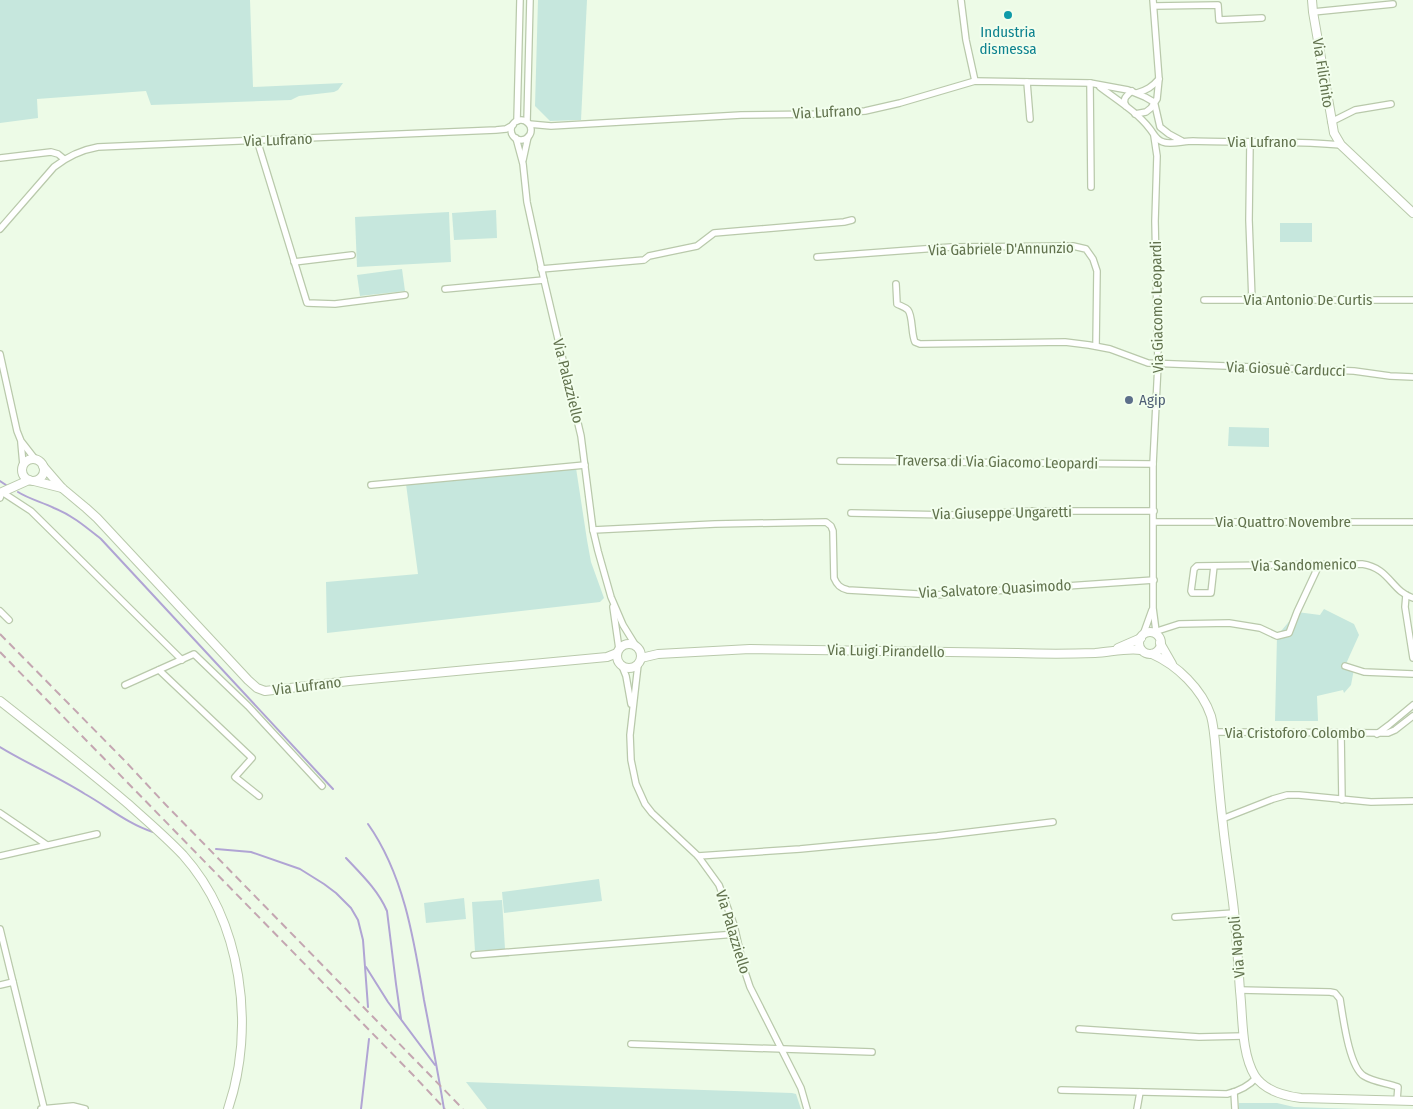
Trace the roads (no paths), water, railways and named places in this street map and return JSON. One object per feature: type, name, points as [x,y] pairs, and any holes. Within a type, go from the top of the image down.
[{"type":"street","points":[[514,136],[512,131],[515,123],[520,0]]},
{"type":"street","points":[[496,130],[523,140],[529,134],[530,0]]},
{"type":"street","points":[[961,0],[966,40],[975,81]]},
{"type":"street","name":"Via Filichito","points":[[1312,0],[1331,122],[1334,133],[1341,144]]},
{"type":"street","points":[[1135,114],[1146,112],[1156,98],[1159,79],[1154,3],[1220,3],[1219,20],[1262,18]]},
{"type":"street","points":[[1313,12],[1393,4]]},
{"type":"street","points":[[1128,108],[1124,103],[1125,97],[1154,86],[1159,79]]},
{"type":"street","name":"Via Lufrano","points":[[528,123],[551,126],[742,115],[823,114],[865,111],[975,81],[1090,83],[1134,92],[1154,103]]},
{"type":"street","points":[[1028,82],[1030,119]]},
{"type":"street","points":[[1090,83],[1091,187]]},
{"type":"street","name":"Via Lufrano","points":[[1098,86],[1135,114],[1150,128],[1154,136],[1163,142],[1304,142],[1341,144]]},
{"type":"street","points":[[1154,103],[1159,124],[1166,132],[1163,142]]},
{"type":"street","points":[[1331,122],[1355,110],[1392,104]]},
{"type":"street","points":[[496,130],[506,129],[522,120],[528,123]]},
{"type":"street","name":"Via Lufrano","points":[[529,134],[551,126]]},
{"type":"street","name":"Via Lufrano","points":[[0,229],[54,167],[77,152],[98,147],[496,130]]},
{"type":"street","name":"Via Lufrano","points":[[1166,132],[1182,141]]},
{"type":"street","name":"Via Palazziello","points":[[523,164],[529,134]]},
{"type":"street","name":"Via Palazziello","points":[[514,136],[523,164],[541,269],[581,436],[593,530],[611,597],[618,651]]},
{"type":"street","name":"Via Giacomo Leopardi","points":[[1153,637],[1153,464],[1158,364],[1155,221],[1157,156],[1154,136]]},
{"type":"street","points":[[257,140],[307,303],[335,304],[405,295]]},
{"type":"street","name":"Via Giacomo Leopardi","points":[[1157,156],[1163,142]]},
{"type":"street","points":[[1250,143],[1249,220],[1252,300]]},
{"type":"street","points":[[1341,144],[1413,213]]},
{"type":"street","points":[[0,158],[51,152],[58,154],[64,159]]},
{"type":"street","points":[[541,269],[644,260],[649,256],[697,246],[714,233],[852,220]]},
{"type":"street","name":"Via Gabriele D'Annunzio","points":[[817,257],[951,246],[1073,246],[1086,249],[1093,259],[1097,271],[1096,346]]},
{"type":"street","points":[[294,262],[352,255]]},
{"type":"street","points":[[445,290],[544,280]]},
{"type":"street","points":[[896,284],[897,304],[910,313],[912,335],[915,342],[926,345],[1065,342],[1110,349],[1148,363],[1158,364]]},
{"type":"street","name":"Via Antonio De Curtis","points":[[1204,300],[1413,300]]},
{"type":"street","name":"Via Lufrano","points":[[0,354],[17,431],[21,440],[35,459],[41,463],[62,488],[97,518],[257,688],[265,691],[359,680],[607,657],[618,651]]},
{"type":"street","name":"Via Giosuè Carducci","points":[[1158,364],[1354,371],[1390,376],[1413,376]]},
{"type":"street","name":"Via Lufrano","points":[[21,440],[22,469]]},
{"type":"street","points":[[14,486],[28,460],[35,459]]},
{"type":"street","name":"Traversa di Via Giacomo Leopardi","points":[[840,461],[1153,464]]},
{"type":"street","points":[[371,486],[585,464]]},
{"type":"street","points":[[43,466],[44,472],[40,478],[14,486],[1,494],[32,511],[182,660]]},
{"type":"street","points":[[22,469],[26,478],[32,481]]},
{"type":"street","name":"Via Lufrano","points":[[32,481],[62,488]]},
{"type":"street","name":"Via Giuseppe Ungaretti","points":[[851,513],[950,515],[988,514],[1021,510],[1154,511]]},
{"type":"street","name":"Via Salvatore Quasimodo","points":[[593,530],[715,524],[826,522],[831,526],[832,531],[834,578],[839,587],[848,590],[935,595],[1154,580]]},
{"type":"street","name":"Via Quattro Novembre","points":[[1154,522],[1413,522]]},
{"type":"street","name":"Via Sandomenico","points":[[1214,566],[1211,593],[1192,593],[1194,567],[1214,566],[1362,564],[1371,565],[1380,570],[1406,595],[1413,598]]},
{"type":"street","points":[[1153,637],[1166,628],[1179,624],[1229,622],[1260,628],[1277,636],[1289,633],[1319,565]]},
{"type":"street","points":[[1406,595],[1404,607],[1413,658]]},
{"type":"street","name":"Via Palazziello","points":[[611,597],[639,655],[630,735],[631,760],[636,784],[645,804],[658,819],[698,856],[719,885],[729,910],[750,987],[801,1088],[807,1109]]},
{"type":"street","name":"Via Giacomo Leopardi","points":[[1153,608],[1153,637]]},
{"type":"street","points":[[0,611],[10,620]]},
{"type":"street","points":[[1141,650],[1139,644],[1161,634],[1166,628]]},
{"type":"street","points":[[1152,654],[1158,650],[1153,637]]},
{"type":"street","name":"Via Luigi Pirandello","points":[[1114,650],[1153,637]]},
{"type":"street","name":"Via Napoli","points":[[1153,637],[1173,666],[1203,700],[1211,717],[1234,913],[1244,1036],[1248,1059],[1256,1078]]},
{"type":"street","points":[[607,657],[621,664],[632,668],[639,655],[633,644],[625,644],[618,651],[617,658],[621,664]]},
{"type":"street","name":"Via Luigi Pirandello","points":[[639,655],[750,649],[1053,655],[1114,650],[1141,650],[1146,654],[1152,654]]},
{"type":"street","points":[[125,685],[194,654],[248,706],[322,786]]},
{"type":"street","name":"Via Napoli","points":[[1152,654],[1173,666]]},
{"type":"street","name":"Via Palazziello","points":[[621,664],[626,676],[632,714]]},
{"type":"street","points":[[1345,666],[1364,672],[1413,674]]},
{"type":"street","points":[[160,670],[252,758],[235,776],[259,796]]},
{"type":"street","points":[[0,701],[101,781],[148,822],[183,856],[202,882],[216,907],[232,952],[240,986],[242,1006],[238,1072],[228,1109]]},
{"type":"street","name":"Via Cristoforo Colombo","points":[[1377,734],[1413,705]]},
{"type":"street","name":"Via Cristoforo Colombo","points":[[1214,732],[1377,734],[1393,732],[1413,716]]},
{"type":"street","points":[[1341,734],[1342,800]]},
{"type":"street","points":[[1222,819],[1280,796],[1300,794],[1342,800],[1375,802],[1413,801]]},
{"type":"street","points":[[0,813],[47,845]]},
{"type":"street","points":[[698,856],[800,849],[937,836],[1053,822]]},
{"type":"street","points":[[0,856],[97,834]]},
{"type":"street","points":[[1175,917],[1234,913]]},
{"type":"street","points":[[0,929],[42,1108],[73,1106],[86,1109]]},
{"type":"street","points":[[474,955],[736,934]]},
{"type":"street","points":[[0,985],[13,982]]},
{"type":"street","points":[[1240,990],[1334,993],[1340,999],[1350,1050],[1357,1069],[1372,1080],[1398,1087],[1397,1100]]},
{"type":"street","points":[[1079,1029],[1199,1037],[1244,1036]]},
{"type":"street","points":[[631,1044],[872,1052]]},
{"type":"street","points":[[1061,1090],[1227,1094],[1244,1089],[1252,1084],[1256,1078],[1274,1092],[1288,1097],[1413,1101]]},
{"type":"street","points":[[1137,1109],[1140,1092]]},
{"type":"street","points":[[1234,1092],[1235,1109]]},
{"type":"waterway","points":[[0,481],[6,485]]},
{"type":"waterway","points":[[18,492],[67,514],[101,539],[333,789]]},
{"type":"waterway","points":[[0,747],[75,788],[127,820],[153,832]]},
{"type":"waterway","points":[[368,824],[391,865],[406,909],[444,1109]]},
{"type":"waterway","points":[[216,849],[251,852],[300,869],[336,893],[351,908],[358,920],[363,940],[368,1007]]},
{"type":"waterway","points":[[346,858],[374,889],[387,911],[401,1019]]},
{"type":"waterway","points":[[366,967],[388,1002],[435,1065]]},
{"type":"waterway","points":[[361,1109],[369,1039]]},
{"type":"railway","points":[[0,634],[463,1109]]},
{"type":"railway","points":[[0,652],[445,1109]]},
{"type":"place","name":"Industria dismessa","points":[[1008,15]]},
{"type":"place","name":"Agip","points":[[1129,400]]}]
